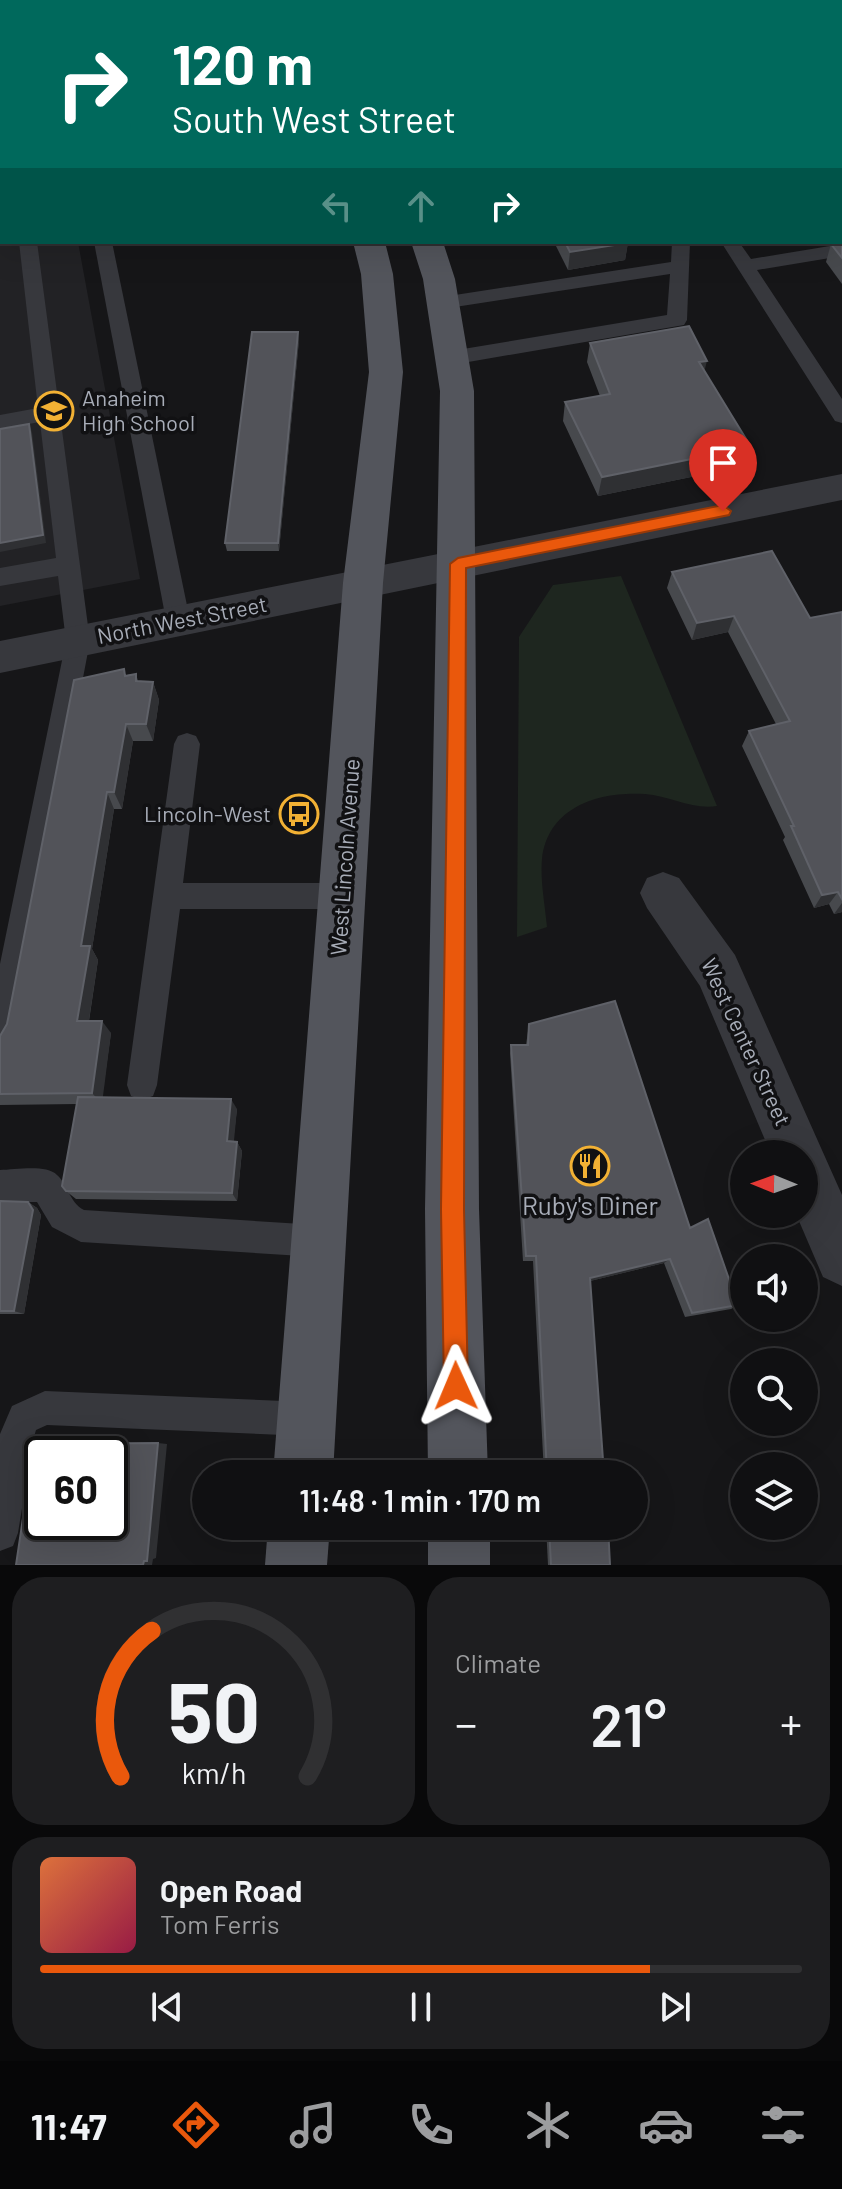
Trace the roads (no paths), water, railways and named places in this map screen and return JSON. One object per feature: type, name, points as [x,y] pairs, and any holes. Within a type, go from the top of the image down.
[{"type":"main road","name":"West Lincoln Avenue","points":[[304,1460],[363,583],[386,372],[377,274],[370,244]]},
{"type":"main road","points":[[427,244],[442,303],[457,391],[452,1194],[458,1460]]},
{"type":"main road","points":[[296,1565],[298,1540]]},
{"type":"main road","points":[[459,1540],[459,1565]]},
{"type":"street","name":"North West Street","points":[[0,657],[842,487]]},
{"type":"street","name":"West Center Street","points":[[663,893],[718,971],[791,1140]]},
{"type":"street","points":[[818,1202],[842,1258]]},
{"type":"lane","points":[[0,1036],[78,641],[28,244]]},
{"type":"lane","points":[[103,244],[178,620]]},
{"type":"lane","points":[[451,358],[677,320],[681,244]]},
{"type":"lane","points":[[731,244],[842,416]]},
{"type":"lane","points":[[745,266],[842,250]]},
{"type":"lane","points":[[442,303],[678,267]]},
{"type":"lane","points":[[0,422],[50,413]]},
{"type":"lane","points":[[0,577],[69,565]]},
{"type":"lane","points":[[142,1085],[187,744]]},
{"type":"lane","points":[[168,896],[342,896]]},
{"type":"lane","points":[[0,1186],[46,1186],[63,1216],[81,1226],[318,1241]]},
{"type":"lane","points":[[0,1533],[15,1440],[24,1418],[45,1408],[307,1419]]},
{"type":"place","name":"Anaheim High School","points":[[54,411]]},
{"type":"place","name":"Lincoln-West","points":[[299,814]]},
{"type":"place","name":"Ruby's Diner","points":[[590,1166]]}]
